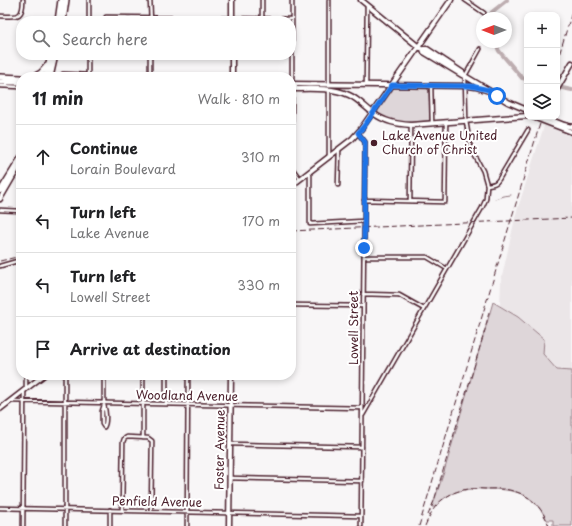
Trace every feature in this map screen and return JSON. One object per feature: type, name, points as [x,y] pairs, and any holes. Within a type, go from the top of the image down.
[{"type":"highway","points":[[59,16],[62,0]]},
{"type":"highway","points":[[64,16],[66,0]]},
{"type":"highway","points":[[51,72],[54,60]]},
{"type":"highway","points":[[42,72],[49,62]]},
{"type":"highway","points":[[47,72],[49,62]]},
{"type":"highway","points":[[0,77],[16,78]]},
{"type":"highway","points":[[0,82],[16,82]]},
{"type":"street","points":[[0,16],[20,15],[23,9],[23,0]]},
{"type":"street","points":[[88,16],[89,0]]},
{"type":"street","points":[[150,0],[150,16]]},
{"type":"street","points":[[232,0],[232,16]]},
{"type":"street","points":[[262,0],[262,16]]},
{"type":"street","points":[[292,0],[292,16]]},
{"type":"street","points":[[329,0],[329,157]]},
{"type":"street","points":[[361,0],[423,50],[427,49],[464,75],[524,109]]},
{"type":"street","points":[[296,182],[358,133],[451,0]]},
{"type":"street","points":[[465,0],[483,12]]},
{"type":"street","points":[[366,85],[367,4]]},
{"type":"street","points":[[362,416],[486,199],[487,185],[485,175],[470,145],[466,121],[464,75],[480,49]]},
{"type":"street","points":[[88,60],[88,72]]},
{"type":"street","points":[[150,60],[150,72]]},
{"type":"street","points":[[232,60],[232,72]]},
{"type":"street","points":[[291,72],[292,60]]},
{"type":"street","points":[[560,84],[571,64]]},
{"type":"street","points":[[296,87],[366,85],[465,86],[489,90]]},
{"type":"street","points":[[0,86],[16,87]]},
{"type":"street","points":[[431,86],[432,123]]},
{"type":"street","points":[[329,87],[349,94],[373,113],[388,122],[397,124],[411,125],[524,116]]},
{"type":"street","points":[[516,117],[519,112],[517,106]]},
{"type":"street","points":[[549,120],[572,132]]},
{"type":"street","points":[[550,120],[572,127]]},
{"type":"street","points":[[364,200],[445,202],[446,122]]},
{"type":"street","points":[[410,201],[411,125]]},
{"type":"street","points":[[487,185],[497,183],[528,130]]},
{"type":"street","name":"Lowell Street","points":[[358,133],[365,142],[361,526]]},
{"type":"street","points":[[338,149],[338,185]]},
{"type":"street","points":[[0,191],[16,165]]},
{"type":"street","points":[[0,199],[16,172]]},
{"type":"street","points":[[308,172],[310,175],[310,224],[364,221]]},
{"type":"street","points":[[296,174],[300,179]]},
{"type":"street","points":[[0,210],[16,211]]},
{"type":"street","points":[[364,257],[427,257],[447,269]]},
{"type":"street","points":[[0,266],[16,261]]},
{"type":"street","points":[[363,294],[399,295],[424,309]]},
{"type":"street","points":[[296,305],[363,306]]},
{"type":"street","points":[[23,526],[24,401],[26,380]]},
{"type":"street","points":[[0,409],[38,380]]},
{"type":"street","points":[[65,380],[65,526]]},
{"type":"street","points":[[104,380],[105,425],[104,427],[102,424],[102,411],[104,404]]},
{"type":"street","points":[[143,380],[143,438]]},
{"type":"street","points":[[166,380],[166,404]]},
{"type":"street","points":[[187,526],[188,380]]},
{"type":"street","name":"Foster Avenue","points":[[229,526],[231,380]]},
{"type":"street","name":"Woodland Avenue","points":[[11,401],[362,408]]},
{"type":"street","points":[[122,510],[123,442],[124,439],[127,438],[143,438],[150,439],[152,443],[151,511]]},
{"type":"street","points":[[230,444],[362,447]]},
{"type":"street","points":[[230,478],[362,481]]},
{"type":"street","name":"Penfield Avenue","points":[[0,508],[361,516]]},
{"type":"street","points":[[110,510],[110,526]]},
{"type":"shaded area","points":[[394,88],[427,89],[429,91],[430,120],[398,123],[379,115],[378,111]]},
{"type":"shaded area","points":[[545,123],[572,135],[572,371],[557,370],[543,354],[544,339],[518,317],[500,306],[501,281],[516,214]]},
{"type":"shaded area","points":[[493,302],[518,317],[544,339],[543,354],[557,370],[572,371],[572,526],[553,526],[553,520],[547,520],[535,503],[522,494],[514,491],[495,489],[464,490],[451,494],[435,507],[432,507],[444,472]]},
{"type":"waterway","points":[[492,12],[507,0]]},
{"type":"waterway","points":[[498,48],[522,78],[524,78]]},
{"type":"waterway","points":[[560,88],[572,90]]},
{"type":"waterway","points":[[495,199],[511,195]]},
{"type":"railway","points":[[560,52],[572,12]]},
{"type":"railway","points":[[419,526],[541,120]]},
{"type":"railway","points":[[296,231],[572,218]]},
{"type":"railway","points":[[0,261],[16,257]]},
{"type":"railway","points":[[428,515],[434,501],[489,312]]},
{"type":"railway","points":[[425,526],[433,510],[442,500],[455,492],[475,489],[506,489],[519,493],[531,499],[536,504],[549,526]]},
{"type":"place","name":"Lake Avenue United Church of Christ","points":[[374,143]]},
{"type":"route","points":[[364,248],[365,142],[358,133],[392,85],[471,86],[489,90],[497,96]]}]
